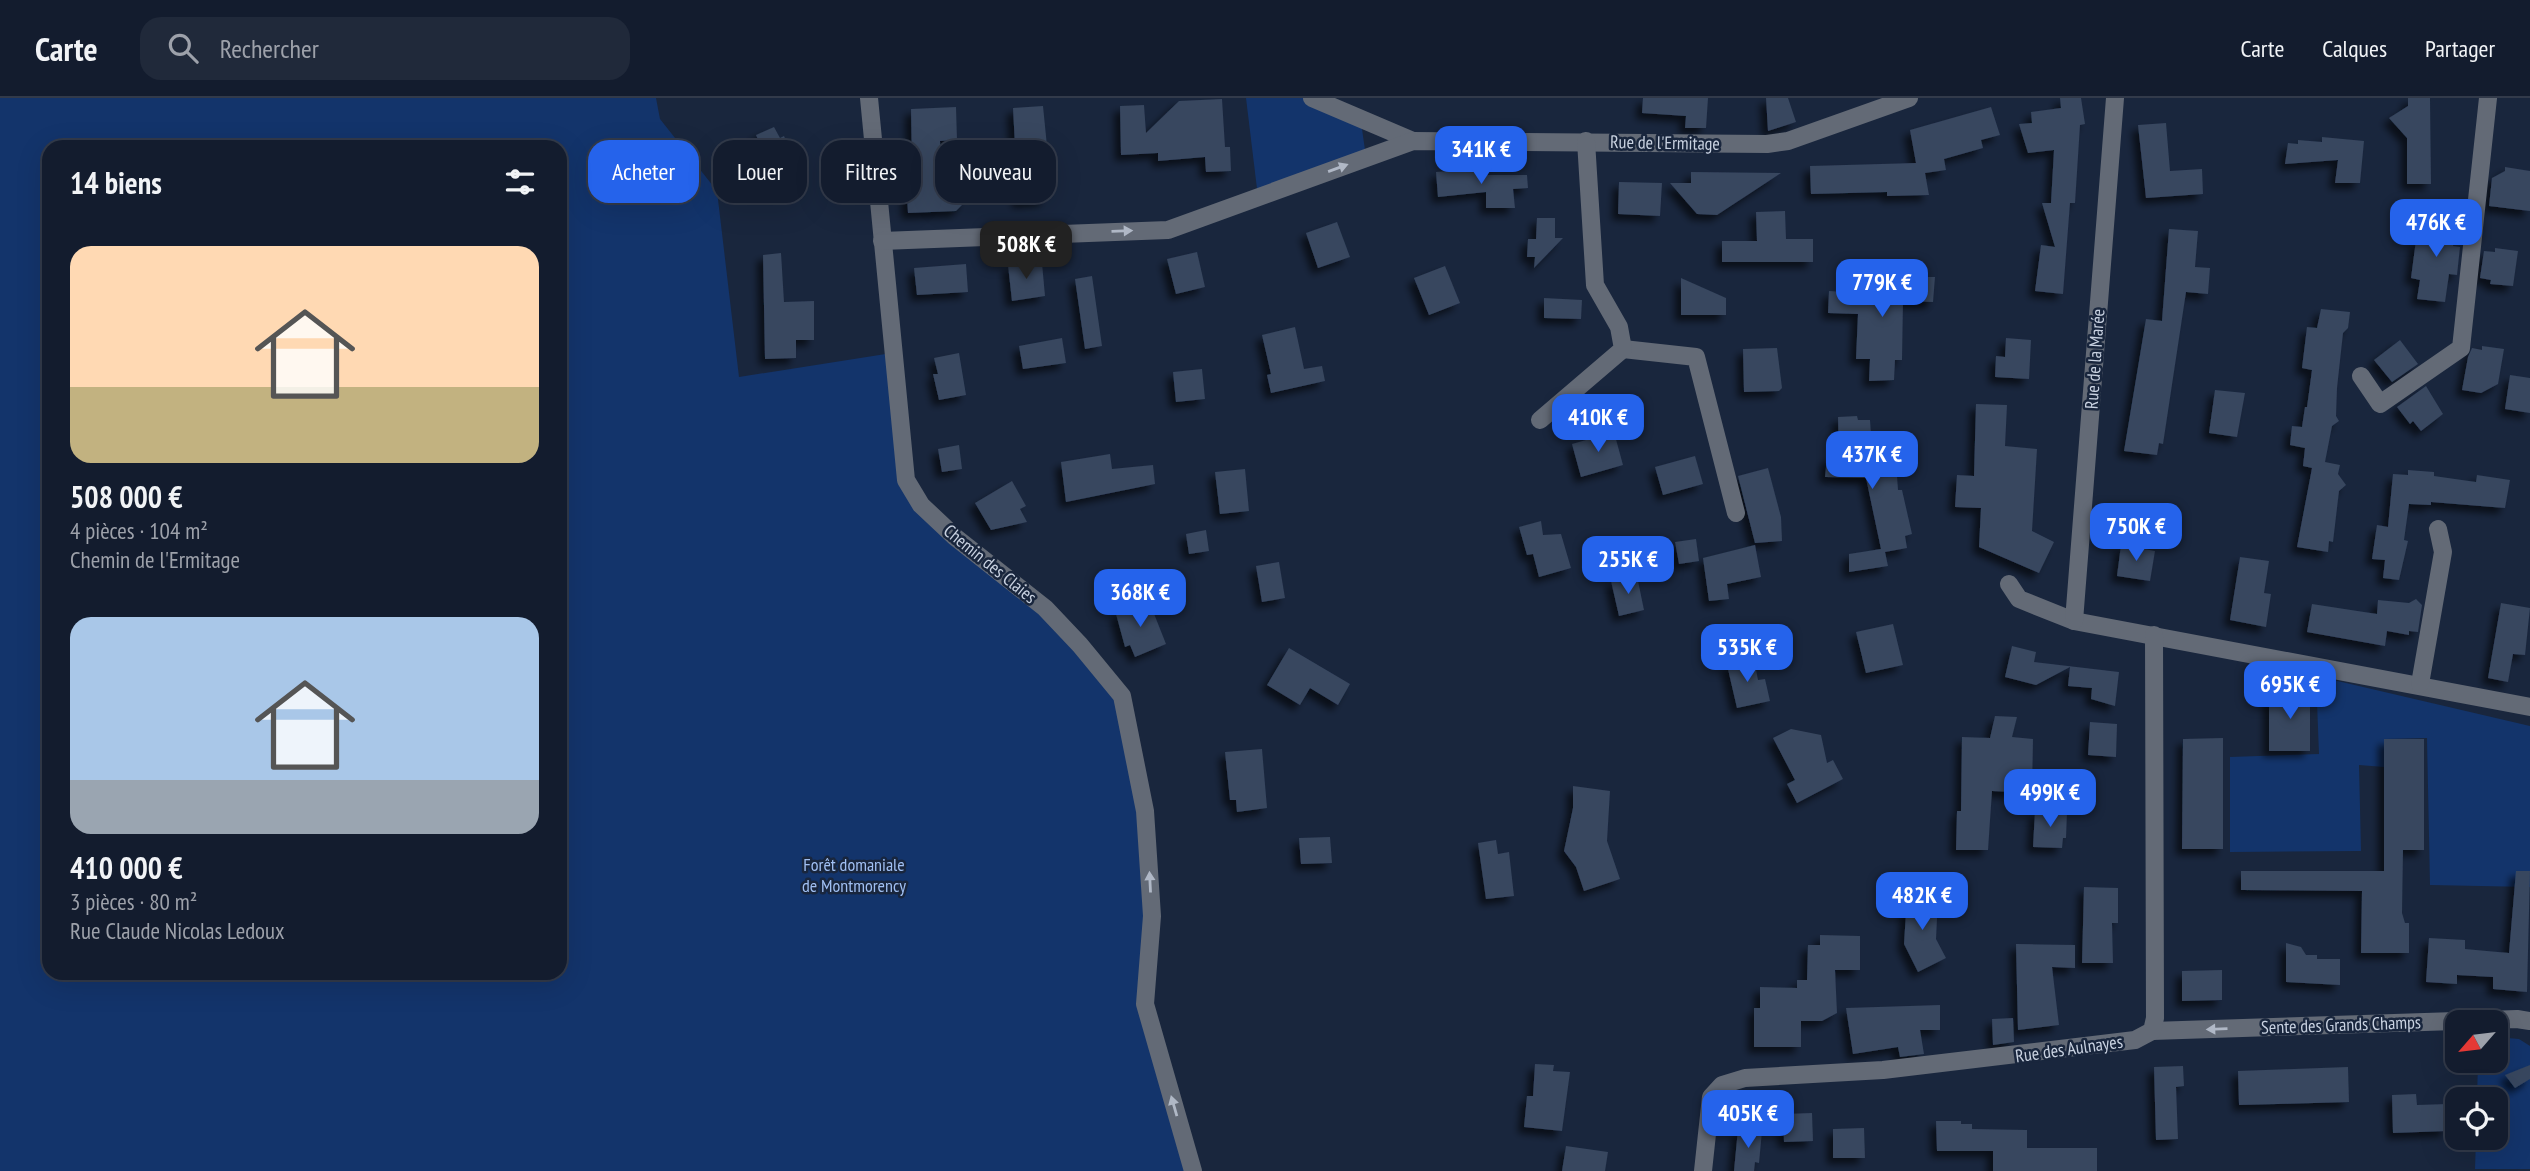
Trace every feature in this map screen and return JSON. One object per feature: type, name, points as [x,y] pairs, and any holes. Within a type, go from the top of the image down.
[{"type":"street","name":"Chemin des Claies","points":[[869,98],[906,480],[911,493],[955,537],[1045,608],[1122,696],[1145,811],[1152,916],[1145,1004],[1193,1171]]},
{"type":"street","name":"Rue de l'Ermitage","points":[[1413,141],[1767,144],[1788,141],[1909,98]]},
{"type":"street","name":"Rue de la Marée","points":[[2074,621],[2115,98]]},
{"type":"street","points":[[2361,376],[2381,404],[2461,348],[2488,98]]},
{"type":"street","points":[[1318,99],[1413,141]]},
{"type":"street","points":[[1369,121],[1372,156]]},
{"type":"street","points":[[882,241],[1168,230],[1413,141]]},
{"type":"street","points":[[1586,141],[1595,285],[1619,327],[1623,349]]},
{"type":"street","points":[[1540,420],[1623,349],[1696,357],[1736,513]]},
{"type":"street","points":[[2420,684],[2443,552],[2438,528]]},
{"type":"street","points":[[2009,584],[2019,599],[2074,621],[2420,684],[2530,707]]},
{"type":"street","points":[[2152,1031],[2155,1017],[2154,635]]},
{"type":"street","name":"Sente des Grands Champs","points":[[2152,1031],[2530,1021]]},
{"type":"street","name":"Rue des Aulnayes","points":[[1703,1171],[1711,1097],[1732,1080],[1883,1070],[2008,1057],[2135,1040],[2152,1031]]},
{"type":"green space","name":"Forêt domaniale de Montmorency","points":[[0,98],[656,98],[660,119],[677,140],[588,140],[588,203],[699,203],[699,168],[713,186],[713,203],[718,203],[739,377],[892,353],[906,480],[1122,696],[1145,810],[1145,995],[1193,1171],[0,1171]]},
{"type":"green space","points":[[1246,98],[1312,98],[1353,114],[1362,129],[1365,150],[1258,197]]},
{"type":"green space","points":[[2316,676],[2530,726],[2530,887],[2430,885],[2427,738],[2384,739],[2384,767],[2359,765],[2361,851],[2230,852],[2230,757],[2319,754]]},
{"type":"green space","points":[[2508,1038],[2519,1039],[2530,1046],[2530,1169],[2475,1169],[2476,1150],[2508,1150],[2508,1087],[2477,1087],[2478,1073],[2508,1073]]},
{"type":"building","points":[[1643,98],[1708,98],[1706,128],[1685,128],[1686,116],[1642,113]]},
{"type":"building","points":[[1766,98],[1788,98],[1796,122],[1768,131]]},
{"type":"building","points":[[2060,98],[2081,98],[2085,124],[2080,125],[2075,203],[2070,203],[2063,294],[2035,291],[2041,245],[2055,247],[2042,203],[2051,203],[2054,150],[2028,153],[2019,124],[2032,123],[2031,112],[2061,108]]},
{"type":"building","points":[[2408,98],[2430,98],[2431,184],[2407,184],[2407,138],[2389,118],[2408,106]]},
{"type":"building","points":[[1222,99],[1225,147],[1230,147],[1231,171],[1206,172],[1205,157],[1158,161],[1158,153],[1121,155],[1120,106],[1144,105],[1146,133],[1179,101]]},
{"type":"building","points":[[1043,106],[1046,140],[1015,140],[1013,108]]},
{"type":"building","points":[[956,107],[957,140],[935,140],[935,203],[964,203],[956,211],[908,213],[907,203],[921,203],[921,140],[912,140],[911,109]]},
{"type":"building","points":[[1991,107],[2000,135],[1981,140],[1983,148],[1944,159],[1946,170],[1925,173],[1929,195],[1887,196],[1887,192],[1811,194],[1810,166],[1916,163],[1910,130]]},
{"type":"building","points":[[2166,123],[2170,171],[2202,169],[2203,194],[2146,198],[2138,125]]},
{"type":"building","points":[[774,127],[780,138],[784,136],[786,140],[758,140],[756,135]]},
{"type":"building","points":[[2322,137],[2364,141],[2360,183],[2335,183],[2338,160],[2285,164],[2288,143],[2298,144],[2298,140],[2322,142]]},
{"type":"building","points":[[2505,167],[2530,171],[2530,211],[2489,206],[2492,178],[2505,171]]},
{"type":"building","points":[[1485,168],[1486,175],[1527,175],[1528,188],[1513,189],[1515,208],[1486,208],[1486,192],[1438,197],[1436,172]]},
{"type":"building","points":[[1691,172],[1781,173],[1717,215],[1697,214],[1670,183],[1691,183]]},
{"type":"building","points":[[1619,182],[1662,183],[1660,216],[1618,214]]},
{"type":"building","points":[[2459,207],[2453,246],[2460,247],[2457,275],[2449,274],[2445,302],[2417,299],[2420,280],[2411,278],[2416,240],[2425,241],[2428,220],[2441,222]]},
{"type":"building","points":[[1785,211],[1786,239],[1813,239],[1813,262],[1722,262],[1722,241],[1757,241],[1756,212]]},
{"type":"building","points":[[1537,218],[1555,218],[1555,238],[1563,238],[1534,268],[1535,257],[1527,257],[1528,239],[1536,239]]},
{"type":"building","points":[[1337,222],[1350,257],[1318,268],[1306,233]]},
{"type":"building","points":[[2169,229],[2198,231],[2195,267],[2210,268],[2208,294],[2186,292],[2163,444],[2159,443],[2157,455],[2124,451],[2146,319],[2162,321]]},
{"type":"building","points":[[2495,248],[2518,251],[2513,286],[2490,284],[2491,280],[2480,278],[2484,251],[2495,252]]},
{"type":"building","points":[[1197,252],[1205,287],[1176,294],[1167,259]]},
{"type":"building","points":[[781,253],[784,302],[814,301],[814,340],[796,340],[796,358],[765,359],[763,255]]},
{"type":"building","points":[[1042,263],[1045,296],[1012,301],[1008,265]]},
{"type":"building","points":[[966,264],[968,292],[917,295],[914,268]]},
{"type":"building","points":[[1445,266],[1460,303],[1429,315],[1414,278]]},
{"type":"building","points":[[1092,276],[1102,346],[1085,349],[1075,279]]},
{"type":"building","points":[[1877,277],[1935,277],[1933,302],[1903,301],[1902,360],[1895,360],[1894,380],[1869,381],[1870,359],[1856,359],[1858,314],[1828,313],[1829,291],[1878,294]]},
{"type":"building","points":[[1681,278],[1726,298],[1726,315],[1681,315]]},
{"type":"building","points":[[1544,298],[1582,300],[1581,319],[1544,318]]},
{"type":"building","points":[[2321,309],[2350,312],[2348,328],[2343,333],[2337,388],[2336,416],[2339,421],[2332,426],[2325,462],[2340,465],[2338,474],[2346,485],[2339,491],[2333,542],[2329,541],[2328,552],[2297,547],[2312,468],[2303,466],[2305,448],[2290,445],[2292,426],[2302,427],[2307,407],[2312,370],[2302,368],[2307,327],[2317,328]]},
{"type":"building","points":[[1295,327],[1304,369],[1322,366],[1325,381],[1271,393],[1267,375],[1271,374],[1262,335]]},
{"type":"building","points":[[1062,338],[1066,363],[1023,369],[1019,346]]},
{"type":"building","points":[[2006,338],[2031,340],[2029,379],[1995,377],[1996,356],[2005,357]]},
{"type":"building","points":[[2400,340],[2418,364],[2392,382],[2374,360]]},
{"type":"building","points":[[2482,346],[2504,349],[2498,384],[2481,393],[2462,390],[2472,348],[2482,350]]},
{"type":"building","points":[[1777,348],[1782,388],[1779,391],[1744,392],[1743,349]]},
{"type":"building","points":[[959,353],[966,395],[939,400],[933,374],[938,374],[934,358]]},
{"type":"building","points":[[1202,369],[1205,399],[1176,402],[1173,372]]},
{"type":"building","points":[[2510,375],[2530,378],[2530,413],[2505,409]]},
{"type":"building","points":[[2426,386],[2443,414],[2421,431],[2413,421],[2410,424],[2397,407]]},
{"type":"building","points":[[2215,390],[2245,393],[2237,437],[2209,433]]},
{"type":"building","points":[[1976,404],[2007,405],[2005,446],[2037,449],[2032,531],[2054,542],[2039,573],[1979,547],[1981,508],[1955,507],[1957,475],[1974,476]]},
{"type":"building","points":[[1857,416],[1858,420],[1870,420],[1873,462],[1896,461],[1898,490],[1902,490],[1912,534],[1905,536],[1907,548],[1885,552],[1888,566],[1849,572],[1849,554],[1881,549],[1866,478],[1825,477],[1827,457],[1839,458],[1838,417]]},
{"type":"building","points":[[1614,432],[1623,465],[1581,477],[1572,444]]},
{"type":"building","points":[[959,445],[962,469],[942,472],[938,449]]},
{"type":"building","points":[[1110,454],[1112,469],[1153,465],[1155,484],[1066,502],[1061,462]]},
{"type":"building","points":[[1695,456],[1703,484],[1663,495],[1655,467]]},
{"type":"building","points":[[1768,468],[1781,517],[1782,541],[1755,543],[1738,476]]},
{"type":"building","points":[[1245,469],[1249,511],[1220,514],[1215,472]]},
{"type":"building","points":[[2408,470],[2434,472],[2434,476],[2476,482],[2477,475],[2510,480],[2505,508],[2431,502],[2431,505],[2409,504],[2404,540],[2408,541],[2399,580],[2383,578],[2385,560],[2372,559],[2377,525],[2388,527],[2393,474],[2408,475]]},
{"type":"building","points":[[1012,481],[1026,506],[1020,509],[1027,522],[991,530],[975,503]]},
{"type":"building","points":[[1541,521],[1543,535],[1561,534],[1571,568],[1539,577],[1533,554],[1527,555],[1519,527]]},
{"type":"building","points":[[1206,530],[1209,551],[1189,554],[1186,534]]},
{"type":"building","points":[[1696,539],[1699,561],[1679,564],[1675,542]]},
{"type":"building","points":[[1755,545],[1761,577],[1727,584],[1729,599],[1709,601],[1703,558]]},
{"type":"building","points":[[2121,545],[2155,551],[2150,581],[2117,576]]},
{"type":"building","points":[[2240,557],[2269,561],[2264,593],[2271,594],[2266,627],[2230,620]]},
{"type":"building","points":[[1279,562],[1285,598],[1262,602],[1256,566]]},
{"type":"building","points":[[1637,576],[1644,610],[1619,616],[1611,581]]},
{"type":"building","points":[[2416,599],[2422,605],[2418,632],[2409,631],[2409,635],[2387,631],[2385,646],[2307,632],[2312,604],[2377,614],[2378,600],[2409,603]]},
{"type":"building","points":[[1149,601],[1166,644],[1135,657],[1130,645],[1125,647],[1116,614]]},
{"type":"building","points":[[2501,603],[2530,608],[2525,655],[2513,654],[2508,682],[2488,678]]},
{"type":"building","points":[[1893,624],[1903,665],[1866,673],[1856,632]]},
{"type":"building","points":[[2012,646],[2036,652],[2034,662],[2119,672],[2115,706],[2091,699],[2092,688],[2068,686],[2070,667],[2036,685],[2005,677]]},
{"type":"building","points":[[1289,648],[1350,684],[1338,705],[1310,688],[1300,705],[1267,685]]},
{"type":"building","points":[[1754,659],[1758,680],[1765,679],[1770,701],[1737,708],[1727,665]]},
{"type":"building","points":[[2269,691],[2310,691],[2310,751],[2269,751]]},
{"type":"building","points":[[1995,716],[2017,717],[2012,737],[2033,739],[2032,793],[1992,791],[1988,850],[1956,850],[1957,811],[1961,811],[1962,737],[1990,738]]},
{"type":"building","points":[[2090,722],[2117,724],[2116,757],[2088,755]]},
{"type":"building","points":[[1791,729],[1821,735],[1827,763],[1833,760],[1843,779],[1797,803],[1787,784],[1795,780],[1773,738]]},
{"type":"building","points":[[2223,738],[2223,849],[2182,849],[2183,739]]},
{"type":"building","points":[[2384,739],[2424,739],[2424,850],[2403,850],[2402,913],[2405,923],[2409,923],[2409,953],[2361,953],[2362,891],[2241,890],[2241,871],[2384,871]]},
{"type":"building","points":[[1262,749],[1267,808],[1237,812],[1236,800],[1230,800],[1225,752]]},
{"type":"building","points":[[1573,786],[1610,791],[1607,841],[1620,879],[1584,891],[1576,867],[1564,851],[1573,808]]},
{"type":"building","points":[[2035,811],[2067,812],[2066,838],[2063,838],[2062,848],[2033,847]]},
{"type":"building","points":[[1330,837],[1332,863],[1301,864],[1299,838]]},
{"type":"building","points":[[1496,840],[1498,854],[1509,852],[1514,896],[1486,899],[1478,843]]},
{"type":"building","points":[[2516,871],[2530,871],[2527,992],[2493,989],[2493,977],[2457,975],[2457,984],[2426,982],[2429,938],[2465,940],[2465,949],[2509,953]]},
{"type":"building","points":[[2084,887],[2118,888],[2118,923],[2112,923],[2113,963],[2082,963]]},
{"type":"building","points":[[1907,897],[1938,899],[1936,939],[1946,958],[1918,972],[1904,944]]},
{"type":"building","points":[[1820,935],[1860,936],[1860,970],[1835,970],[1837,1013],[1822,1021],[1801,1021],[1801,1047],[1754,1047],[1754,1008],[1760,1008],[1760,987],[1797,988],[1797,980],[1807,980],[1808,945],[1820,945]]},
{"type":"building","points":[[2286,943],[2301,947],[2306,955],[2317,955],[2317,959],[2340,959],[2340,985],[2286,982]]},
{"type":"building","points":[[2016,944],[2075,945],[2075,968],[2052,967],[2059,1025],[2018,1030]]},
{"type":"building","points":[[2222,970],[2222,1000],[2182,1001],[2182,971]]},
{"type":"building","points":[[1940,1005],[1940,1030],[1920,1030],[1924,1054],[1900,1057],[1898,1047],[1853,1054],[1846,1008]]},
{"type":"building","points":[[2013,1018],[2014,1042],[1993,1045],[1992,1019]]},
{"type":"building","points":[[1535,1064],[1554,1065],[1553,1071],[1570,1072],[1562,1131],[1524,1127],[1527,1096],[1533,1096]]},
{"type":"building","points":[[2530,1065],[2530,1079],[2515,1088],[2505,1075]]},
{"type":"building","points":[[2183,1066],[2184,1086],[2176,1087],[2178,1139],[2156,1140],[2154,1067]]},
{"type":"building","points":[[2348,1067],[2349,1102],[2239,1105],[2238,1071]]},
{"type":"building","points":[[2416,1094],[2417,1105],[2445,1104],[2445,1131],[2393,1133],[2392,1095]]},
{"type":"building","points":[[1812,1113],[1813,1141],[1784,1142],[1783,1114]]},
{"type":"building","points":[[1936,1121],[1961,1121],[1961,1124],[1972,1124],[1972,1129],[2027,1130],[2027,1148],[2097,1148],[2097,1171],[1993,1171],[1993,1151],[1937,1151]]},
{"type":"building","points":[[1864,1128],[1865,1158],[1833,1158],[1833,1129]]},
{"type":"building","points":[[1738,1129],[1762,1131],[1759,1163],[1755,1162],[1754,1171],[1734,1171]]},
{"type":"building","points":[[1566,1146],[1608,1152],[1605,1171],[1562,1171]]}]
